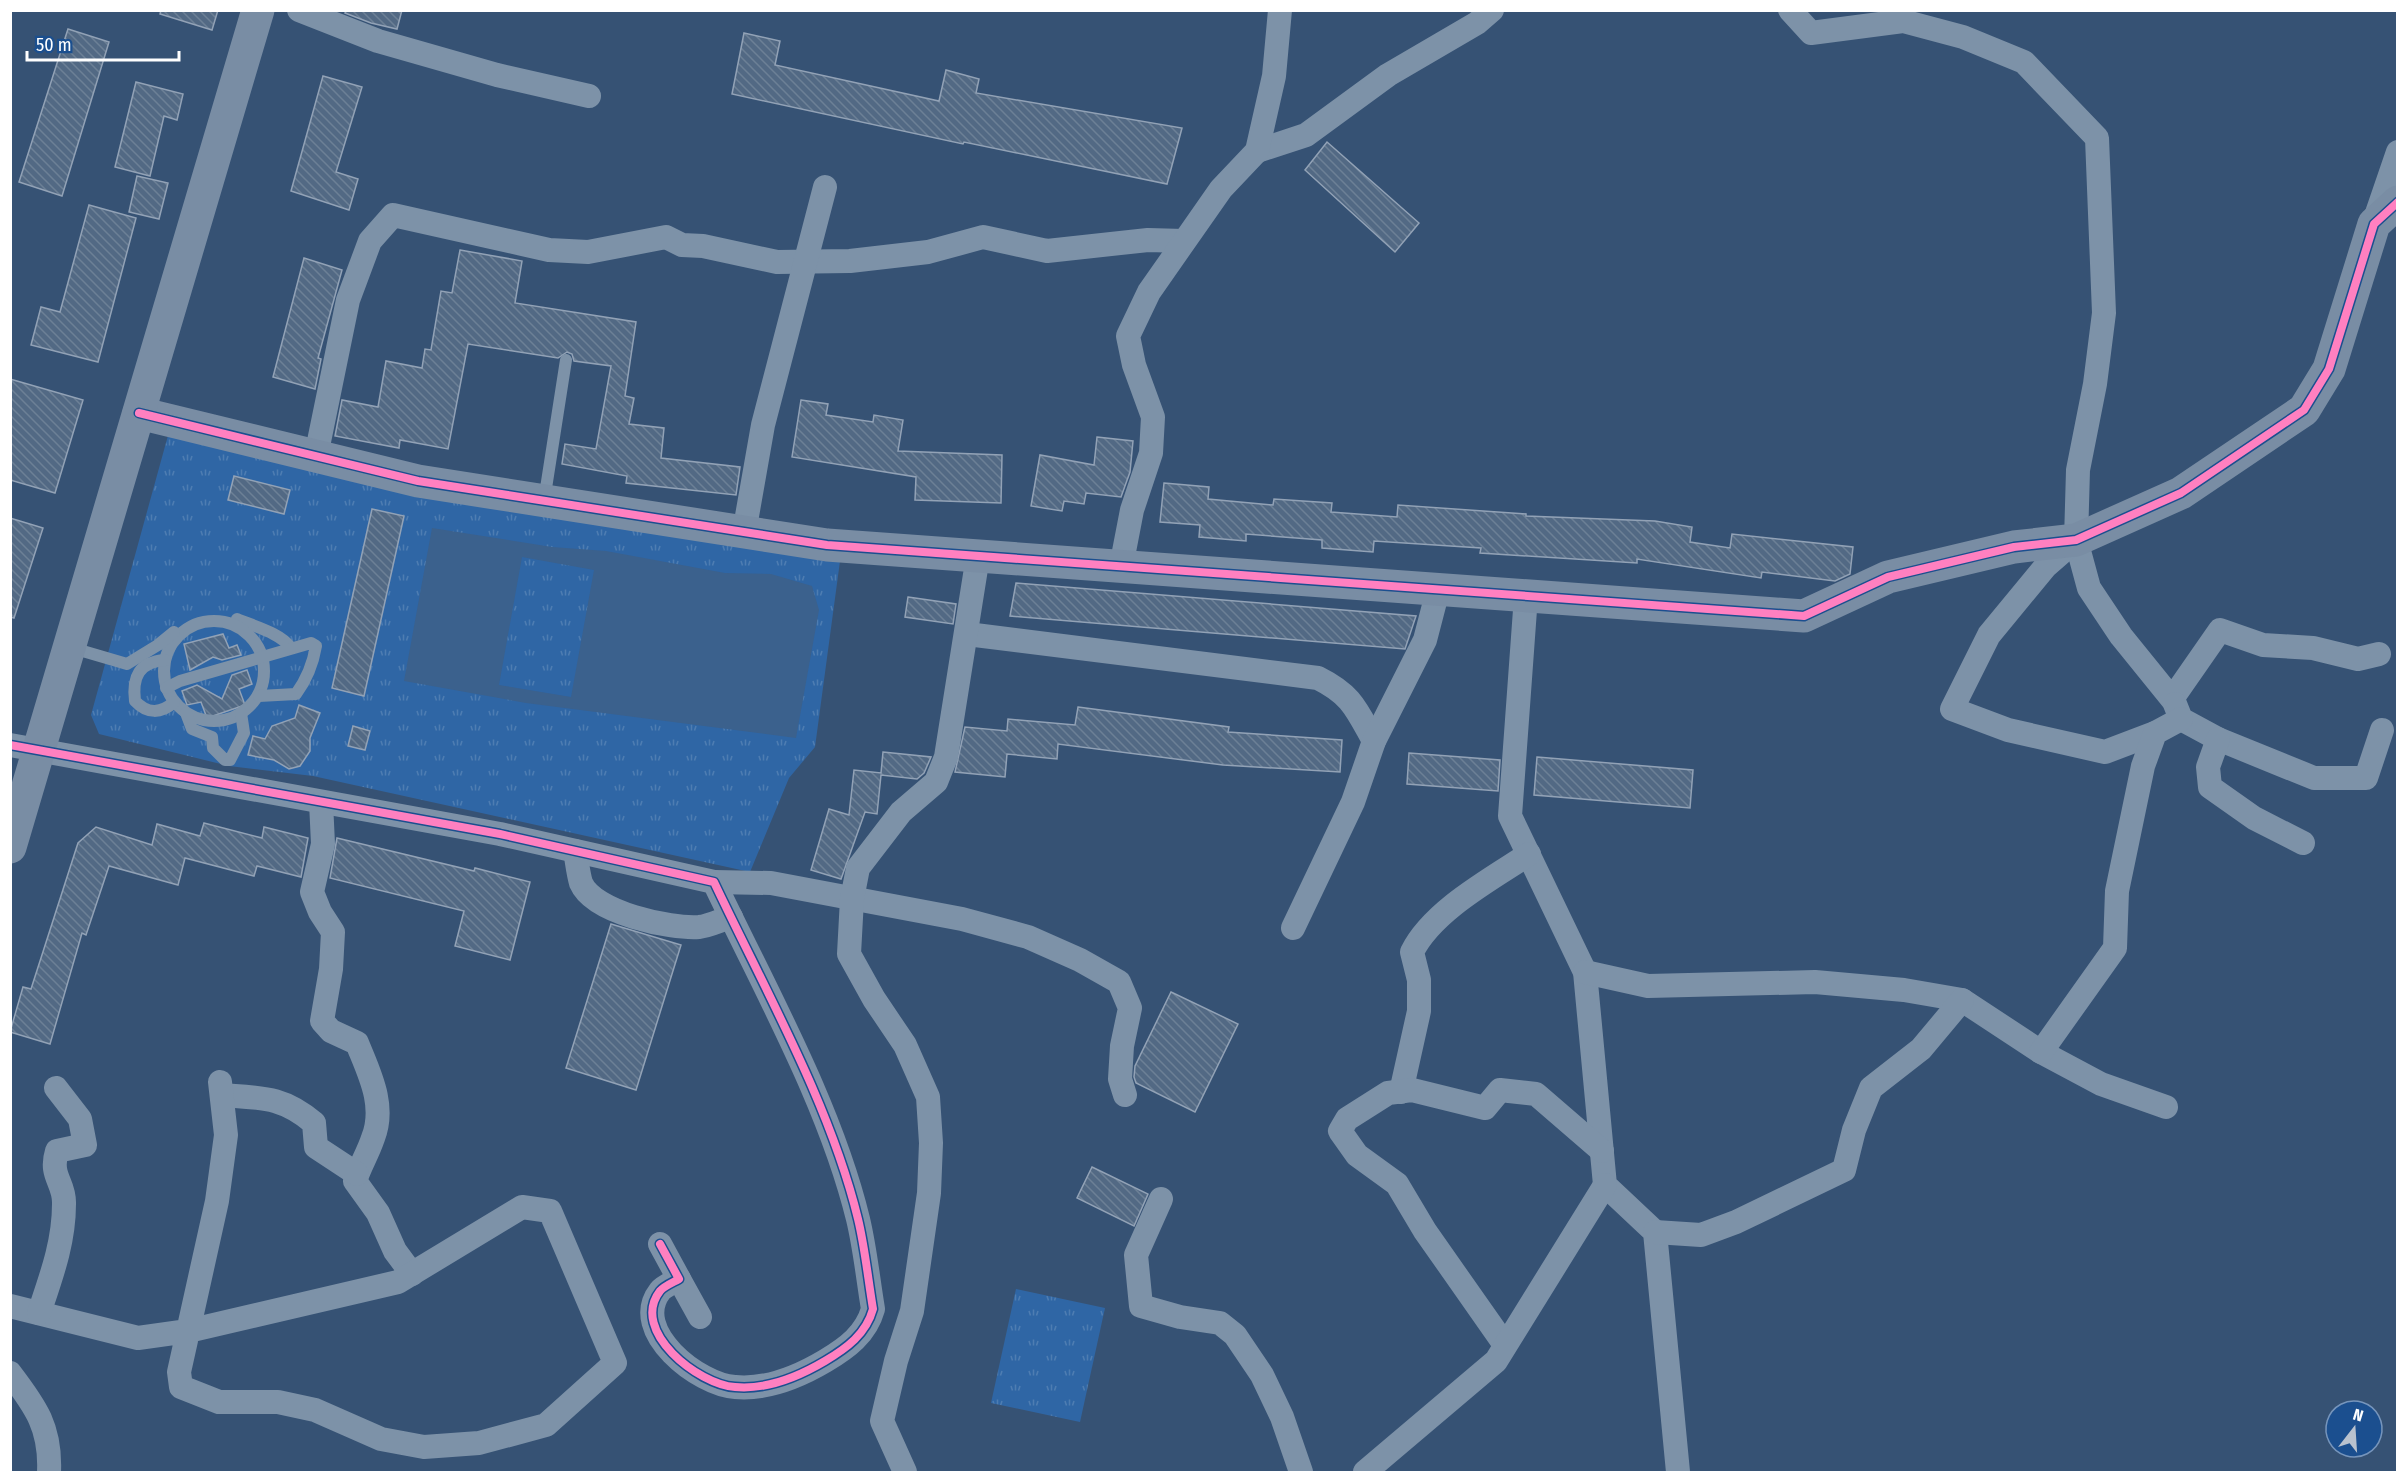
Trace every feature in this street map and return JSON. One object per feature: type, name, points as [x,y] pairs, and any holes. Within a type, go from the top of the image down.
[{"type":"street","points":[[11,845],[25,747],[69,647],[258,10]]},
{"type":"street","points":[[299,10],[378,41],[497,75],[589,96]]},
{"type":"street","points":[[1257,151],[1274,76],[1280,10]]},
{"type":"street","points":[[1121,567],[1132,510],[1151,453],[1153,417],[1134,365],[1128,336],[1149,292],[1221,189],[1257,151],[1306,135],[1388,75],[1477,23],[1492,10]]},
{"type":"street","points":[[1790,10],[1811,33],[1903,21],[1964,37],[2024,62],[2097,138],[2104,313],[2095,384],[2078,470],[2076,540],[2089,588],[2121,636],[2177,709],[2218,739],[2314,778],[2366,778],[2382,730]]},
{"type":"street","points":[[2155,733],[2105,752],[2008,729],[1952,709],[1989,635],[2045,567],[2076,540],[2181,493],[2304,410],[2329,369],[2397,152]]},
{"type":"street","points":[[744,532],[764,425],[825,187]]},
{"type":"street","points":[[2374,224],[2397,202]]},
{"type":"street","points":[[316,456],[348,300],[370,241],[393,215],[549,250],[588,252],[666,237],[682,245],[703,246],[777,262],[850,261],[928,252],[983,237],[1047,251],[1148,240],[1184,242]]},
{"type":"street","points":[[139,413],[418,481],[827,545],[1804,616],[1888,577],[2014,547],[2076,540]]},
{"type":"street","points":[[904,1473],[882,1421],[896,1361],[912,1311],[929,1193],[931,1143],[928,1097],[905,1045],[874,999],[849,954],[852,899],[858,868],[901,812],[936,782],[946,757],[978,556]]},
{"type":"street","points":[[1293,928],[1353,802],[1374,741],[1425,640],[1438,590]]},
{"type":"street","points":[[1365,1473],[1496,1361],[1605,1185],[1585,972],[1510,816],[1526,596]]},
{"type":"street","points":[[2041,1052],[2115,948],[2117,891],[2143,766],[2155,733],[2177,709],[2220,630],[2263,645],[2313,648],[2358,659],[2379,654]]},
{"type":"street","points":[[967,634],[1318,678],[1341,689],[1374,741]]},
{"type":"street","points":[[2218,739],[2208,767],[2210,787],[2254,818],[2303,843]]},
{"type":"street","points":[[25,747],[222,772],[321,802],[575,851],[714,882],[771,883],[962,919],[1028,937],[1080,960],[1119,982],[1130,1008],[1122,1046],[1120,1079],[1125,1095]]},
{"type":"street","points":[[321,802],[323,844],[312,892],[320,912],[333,932],[331,969],[322,1021],[331,1031],[357,1043],[379,1103],[374,1136],[355,1181],[378,1213],[395,1251],[412,1274]]},
{"type":"street","points":[[575,851],[582,884],[598,901],[617,911],[645,920],[700,927],[731,917]]},
{"type":"street","points":[[1401,1092],[1419,1011],[1419,980],[1412,952],[1418,939],[1460,901],[1529,854]]},
{"type":"street","points":[[679,1279],[660,1291],[653,1322],[658,1333],[677,1359],[695,1373],[711,1382],[732,1387],[752,1388],[779,1382],[813,1368],[856,1338],[869,1323],[873,1309],[858,1219],[835,1148],[813,1091],[714,882]]},
{"type":"street","points":[[1585,972],[1648,986],[1815,982],[1904,990],[1962,1000],[2041,1052],[2101,1084],[2166,1107]]},
{"type":"street","points":[[1605,1185],[1655,1232],[1701,1235],[1736,1222],[1844,1170],[1854,1130],[1871,1088],[1921,1049],[1962,1000]]},
{"type":"street","points":[[39,1313],[56,1263],[63,1227],[64,1200],[53,1165],[57,1151],[85,1145],[80,1119],[56,1088]]},
{"type":"street","points":[[10,1306],[138,1338],[188,1331],[398,1282],[522,1207],[550,1211],[615,1363],[546,1425],[479,1443],[424,1447],[381,1439],[315,1410],[278,1402],[219,1402],[181,1387],[179,1372],[188,1331],[217,1201],[226,1135],[221,1088],[296,1108],[314,1123],[316,1147],[357,1174]]},
{"type":"street","points":[[1505,1346],[1425,1232],[1397,1184],[1357,1155],[1340,1131],[1347,1119],[1388,1093],[1412,1090],[1485,1108],[1500,1090],[1536,1094],[1602,1151]]},
{"type":"street","points":[[1161,1199],[1137,1255],[1141,1306],[1180,1317],[1220,1323],[1235,1335],[1262,1375],[1277,1407],[1301,1473]]},
{"type":"street","points":[[1655,1232],[1678,1473]]},
{"type":"street","points":[[660,1244],[700,1317]]},
{"type":"street","points":[[10,1373],[44,1421],[50,1446],[49,1473]]},
{"type":"lane","points":[[544,501],[566,360]]},
{"type":"lane","points":[[69,647],[127,664],[158,645],[190,619],[218,614],[262,629],[287,642],[291,648]]},
{"type":"lane","points":[[214,620],[231,623],[247,632],[258,645],[262,657],[264,680],[259,696],[241,713],[232,718],[217,722],[200,720],[186,713],[174,702],[166,688],[165,660],[172,642],[183,631],[197,623],[214,620]]},
{"type":"lane","points":[[166,688],[180,681],[291,648],[311,643],[315,646],[313,661],[305,682],[296,694],[259,696]]},
{"type":"lane","points":[[165,660],[153,661],[142,667],[134,677],[135,701],[142,709],[156,712],[166,709],[174,702]]},
{"type":"lane","points":[[186,713],[192,729],[212,737],[213,748],[222,772]]},
{"type":"lane","points":[[222,772],[244,733],[241,713]]},
{"type":"green space","points":[[172,421],[840,561],[815,747],[789,778],[750,872],[313,776],[229,766],[99,734],[91,715]]},
{"type":"green space","points":[[1016,1289],[1105,1308],[1080,1422],[991,1403]]},
{"type":"shaded area","points":[[432,528],[552,547],[606,551],[725,573],[771,574],[812,586],[819,610],[796,738],[526,703],[404,681]],"holes":[[[522,557],[594,570],[571,697],[499,685]]]},
{"type":"building","points":[[161,10],[218,10],[212,30],[160,14]]},
{"type":"building","points":[[346,10],[402,10],[397,29],[371,23],[345,13]]},
{"type":"building","points":[[68,29],[109,42],[62,196],[19,182]]},
{"type":"building","points":[[744,33],[780,41],[775,65],[939,101],[946,70],[979,79],[976,93],[1182,128],[1167,184],[964,142],[963,144],[732,94]]},
{"type":"building","points":[[323,76],[362,87],[336,172],[358,179],[349,210],[291,191]]},
{"type":"building","points":[[136,82],[183,94],[177,120],[164,116],[150,176],[115,167]]},
{"type":"building","points":[[1327,142],[1419,223],[1395,252],[1305,170]]},
{"type":"building","points":[[137,176],[168,183],[159,219],[129,212]]},
{"type":"building","points":[[89,205],[136,218],[98,362],[31,345],[41,307],[60,312]]},
{"type":"building","points":[[460,250],[522,261],[515,303],[636,322],[625,396],[634,398],[629,424],[664,428],[661,458],[740,467],[736,495],[626,483],[627,476],[562,464],[565,444],[596,449],[611,366],[574,361],[572,354],[567,352],[558,358],[468,344],[448,449],[400,440],[399,448],[335,436],[342,400],[378,407],[386,361],[422,368],[425,349],[431,350],[441,291],[452,293]]},
{"type":"building","points":[[304,258],[342,270],[318,358],[321,359],[315,389],[273,377]]},
{"type":"building","points":[[10,379],[83,400],[55,493],[10,480]]},
{"type":"building","points":[[801,400],[828,404],[826,415],[873,422],[874,415],[903,420],[898,451],[1002,455],[1001,503],[915,500],[916,477],[792,457]]},
{"type":"building","points":[[1097,437],[1133,441],[1130,472],[1121,497],[1086,493],[1084,504],[1064,501],[1062,511],[1031,506],[1040,455],[1094,465]]},
{"type":"building","points":[[234,476],[290,490],[284,514],[228,500]]},
{"type":"building","points":[[1164,483],[1209,487],[1208,499],[1273,505],[1274,499],[1332,503],[1331,512],[1397,517],[1398,505],[1526,514],[1526,516],[1655,521],[1692,527],[1690,542],[1730,548],[1732,534],[1853,547],[1850,574],[1835,581],[1762,572],[1761,578],[1637,559],[1637,563],[1480,553],[1481,548],[1374,541],[1373,552],[1322,548],[1322,540],[1246,534],[1246,541],[1199,537],[1200,525],[1160,522]]},
{"type":"building","points":[[372,509],[404,516],[364,696],[332,688]]},
{"type":"building","points":[[10,518],[43,528],[14,618],[10,617]]},
{"type":"building","points":[[1016,583],[1416,616],[1405,649],[1010,616]]},
{"type":"building","points":[[908,597],[956,604],[953,624],[905,617]]},
{"type":"building","points":[[223,634],[229,648],[237,645],[241,655],[222,660],[213,657],[190,670],[184,644]]},
{"type":"building","points":[[247,670],[252,684],[239,689],[245,705],[207,718],[201,702],[187,705],[182,691],[197,685],[222,699],[232,675]]},
{"type":"building","points":[[299,705],[320,713],[310,738],[310,751],[300,766],[289,769],[274,760],[248,755],[253,736],[265,739],[272,726],[295,718]]},
{"type":"building","points":[[1078,707],[1229,727],[1228,732],[1342,740],[1340,772],[1223,765],[1058,744],[1057,759],[1007,754],[1005,777],[955,772],[965,727],[1007,731],[1008,719],[1075,725]]},
{"type":"building","points":[[353,726],[370,731],[365,750],[348,746]]},
{"type":"building","points":[[883,752],[931,757],[924,773],[917,779],[881,775],[877,814],[865,812],[841,879],[811,870],[829,809],[849,815],[854,770],[881,773]]},
{"type":"building","points":[[1409,753],[1500,760],[1498,791],[1407,784]]},
{"type":"building","points":[[1537,757],[1693,770],[1690,808],[1534,795]]},
{"type":"building","points":[[204,823],[262,838],[264,827],[308,838],[301,877],[257,866],[254,876],[185,858],[178,885],[109,866],[86,935],[82,933],[50,1044],[10,1032],[23,987],[31,989],[78,843],[96,827],[152,845],[157,824],[200,836]]},
{"type":"building","points":[[337,838],[530,882],[510,960],[455,946],[464,911],[330,878]]},
{"type":"building","points":[[611,924],[681,945],[636,1090],[566,1068]]},
{"type":"building","points":[[1171,992],[1238,1024],[1195,1112],[1136,1083],[1134,1077],[1135,1066]]},
{"type":"building","points":[[1092,1167],[1148,1194],[1134,1226],[1077,1198]]},
{"type":"cycle path","points":[[139,413],[418,481],[827,545],[1804,616],[1888,577],[2014,547],[2076,540],[2181,493],[2304,410],[2329,369],[2374,224],[2398,202]]},
{"type":"cycle path","points":[[10,745],[500,834],[714,882],[794,1047],[831,1133],[858,1219],[873,1309],[861,1333],[848,1345],[815,1367],[782,1381],[759,1386],[735,1387],[720,1384],[704,1377],[672,1353],[654,1323],[653,1307],[660,1291],[679,1279],[660,1244]]}]
